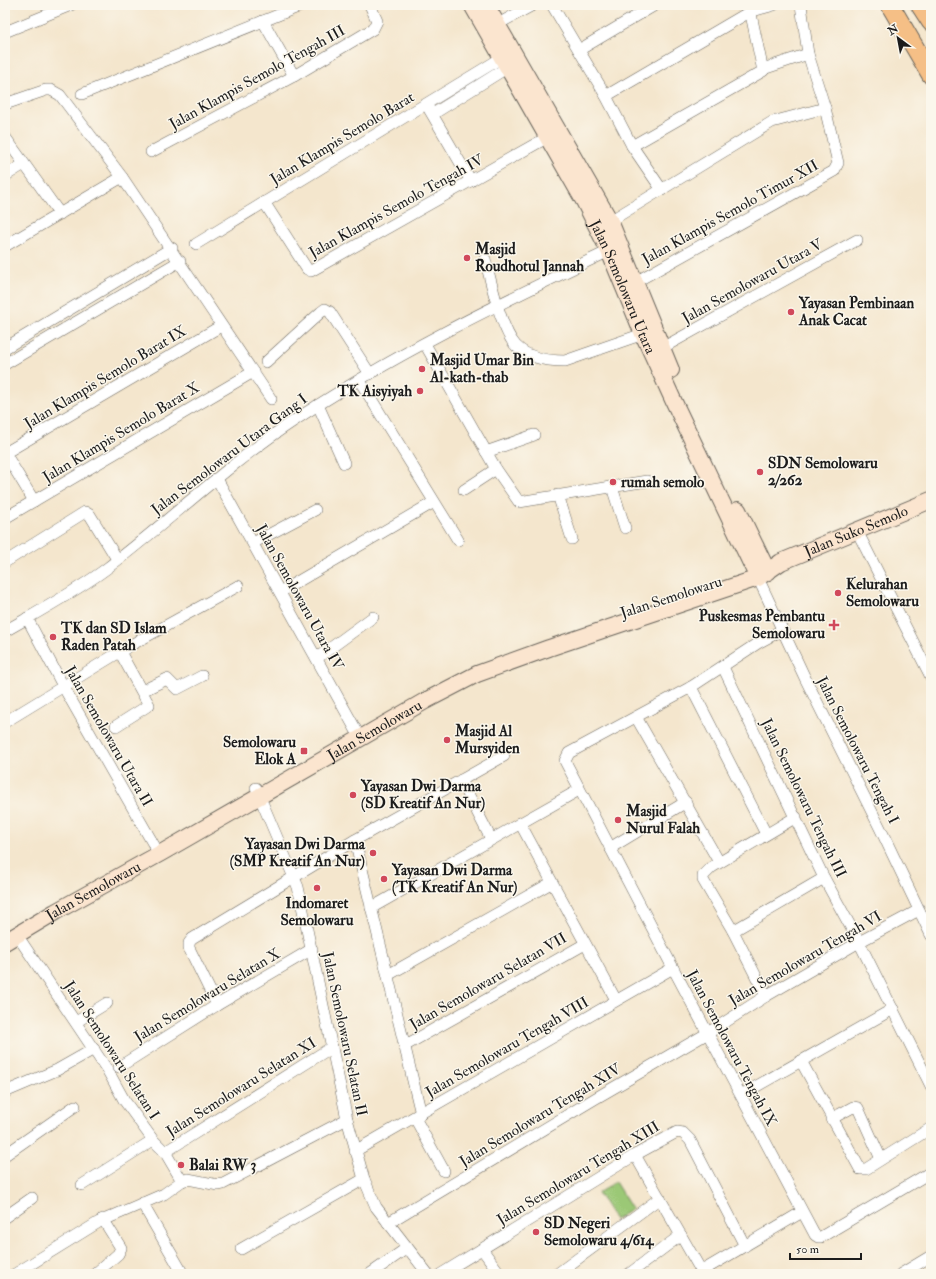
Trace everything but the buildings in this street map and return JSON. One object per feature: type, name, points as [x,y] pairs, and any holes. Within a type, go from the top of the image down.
[{"type":"main road","name":"Jalan Semolowaru Utara","points":[[472,5],[506,62],[584,201],[609,251],[630,285],[662,348],[761,571]]},
{"type":"main road","name":"Jalan Semolowaru Utara","points":[[486,5],[610,221],[630,285],[643,334],[761,571]]},
{"type":"main road","points":[[920,5],[931,22]]},
{"type":"main road","points":[[898,9],[931,75]]},
{"type":"main road","name":"Jalan Suko Semolo","points":[[761,571],[931,500]]},
{"type":"main road","name":"Jalan Semolowaru","points":[[53,907],[258,792],[356,730],[424,690],[475,670],[545,639],[761,571]]},
{"type":"main road","name":"Jalan Semolowaru","points":[[9,936],[53,907],[155,847],[425,701],[475,670]]},
{"type":"street","points":[[5,32],[71,5]]},
{"type":"street","points":[[82,94],[303,5]]},
{"type":"street","name":"Jalan Klampis Semolo Tengah III","points":[[151,152],[294,76],[375,28],[377,21],[370,5]]},
{"type":"street","points":[[498,24],[533,5]]},
{"type":"street","points":[[552,5],[606,96],[632,146],[662,190]]},
{"type":"street","points":[[579,50],[655,5]]},
{"type":"street","points":[[606,96],[753,8],[774,5]]},
{"type":"street","name":"Jalan Klampis Semolo Timur XII","points":[[630,285],[836,170],[838,163],[808,54],[801,5]]},
{"type":"street","points":[[753,8],[764,69]]},
{"type":"street","points":[[263,21],[294,76]]},
{"type":"street","points":[[632,146],[764,69],[808,54]]},
{"type":"street","points":[[433,114],[506,62]]},
{"type":"street","name":"Jalan Klampis Semolo Barat","points":[[196,244],[426,104],[506,62]]},
{"type":"street","points":[[5,104],[46,90],[56,92],[122,177],[172,248],[221,326],[271,399]]},
{"type":"street","points":[[426,104],[471,181]]},
{"type":"street","points":[[610,221],[772,122],[824,108]]},
{"type":"street","points":[[5,137],[60,214]]},
{"type":"street","name":"Jalan Klampis Semolo Tengah IV","points":[[264,202],[307,269],[311,271],[548,137]]},
{"type":"street","points":[[5,176],[24,164]]},
{"type":"street","points":[[5,246],[122,177]]},
{"type":"street","name":"Jalan Semolowaru Utara V","points":[[662,348],[857,240]]},
{"type":"street","points":[[5,348],[172,248]]},
{"type":"street","name":"Jalan Semolowaru Utara Gang I","points":[[5,631],[106,569],[217,479],[288,424],[318,405],[370,374],[498,305],[609,251]]},
{"type":"street","points":[[485,259],[498,305],[510,336],[516,346],[527,354],[540,358],[565,360],[584,355],[643,334]]},
{"type":"street","points":[[5,364],[180,261]]},
{"type":"street","points":[[266,362],[325,309],[330,312],[370,374]]},
{"type":"street","name":"Jalan Klampis Semolo Barat IX","points":[[5,453],[221,326]]},
{"type":"street","points":[[425,344],[496,469],[519,502],[647,481]]},
{"type":"street","name":"Jalan Klampis Semolo Barat X","points":[[5,518],[252,372]]},
{"type":"street","points":[[360,381],[458,540]]},
{"type":"street","points":[[318,405],[344,463]]},
{"type":"street","points":[[486,452],[534,435]]},
{"type":"street","points":[[5,453],[34,501]]},
{"type":"street","points":[[464,490],[496,469]]},
{"type":"street","name":"Jalan Semolowaru Utara IV","points":[[217,479],[356,730]]},
{"type":"street","points":[[612,487],[625,528]]},
{"type":"street","points":[[558,495],[572,539]]},
{"type":"street","points":[[280,592],[434,502]]},
{"type":"street","points":[[253,543],[315,510]]},
{"type":"street","points":[[5,562],[85,512],[90,515],[117,559]]},
{"type":"street","points":[[857,531],[931,677]]},
{"type":"street","name":"Jalan Semolowaru Tengah I","points":[[761,571],[782,630],[931,935]]},
{"type":"street","points":[[5,722],[120,652],[238,586]]},
{"type":"street","points":[[317,658],[373,617]]},
{"type":"street","name":"Jalan Semolowaru Utara II","points":[[27,618],[63,686],[155,847]]},
{"type":"street","points":[[719,862],[636,717],[691,687],[758,643],[782,630]]},
{"type":"street","points":[[116,726],[148,706],[149,703],[120,652]]},
{"type":"street","name":"Jalan Semolowaru Tengah III","points":[[723,667],[824,878],[859,942],[931,1086]]},
{"type":"street","points":[[142,691],[167,679],[177,689],[202,676]]},
{"type":"street","points":[[691,687],[766,834]]},
{"type":"street","name":"Jalan Semolowaru Tengah IX","points":[[636,717],[568,754],[565,760],[579,790],[672,968],[815,1235],[820,1237],[931,1172]]},
{"type":"street","points":[[217,1005],[189,948],[189,943],[355,840],[504,756]]},
{"type":"street","points":[[460,780],[491,839]]},
{"type":"street","points":[[371,908],[579,790]]},
{"type":"street","name":"Jalan Semolowaru Selatan II","points":[[258,792],[299,891],[347,1120],[364,1179],[376,1207],[428,1274]]},
{"type":"street","points":[[610,848],[686,802]]},
{"type":"street","points":[[766,996],[733,931],[703,879],[703,876],[708,870],[719,862],[796,817]]},
{"type":"street","points":[[520,823],[551,883],[616,1000]]},
{"type":"street","points":[[355,840],[406,1045],[418,1116],[444,1171]]},
{"type":"street","points":[[733,931],[824,878]]},
{"type":"street","points":[[388,975],[551,883]]},
{"type":"street","name":"Jalan Semolowaru Tengah VI","points":[[708,1033],[766,996],[859,942],[919,910]]},
{"type":"street","name":"Jalan Semolowaru Selatan I","points":[[9,936],[76,1022],[124,1100],[153,1140],[165,1152],[182,1181]]},
{"type":"street","name":"Jalan Semolowaru Selatan VII","points":[[406,1045],[585,944]]},
{"type":"street","name":"Jalan Semolowaru Selatan X","points":[[119,1067],[217,1005],[312,949]]},
{"type":"street","name":"Jalan Semolowaru Tengah VIII","points":[[355,1151],[672,968]]},
{"type":"street","points":[[76,1022],[106,1003]]},
{"type":"street","points":[[741,1095],[893,1009]]},
{"type":"street","name":"Jalan Semolowaru Tengah XIV","points":[[388,1224],[596,1098],[708,1033]]},
{"type":"street","name":"Jalan Semolowaru Selatan XI","points":[[165,1152],[332,1047]]},
{"type":"street","points":[[5,1092],[20,1082],[57,1070],[94,1049]]},
{"type":"street","points":[[801,1061],[831,1119],[860,1169],[864,1169],[881,1160],[931,1128]]},
{"type":"street","points":[[5,1155],[75,1106]]},
{"type":"street","points":[[831,1119],[853,1107],[858,1108],[881,1160]]},
{"type":"street","points":[[15,1274],[44,1255],[104,1220],[172,1190],[182,1181],[188,1179],[218,1185],[223,1184],[347,1120]]},
{"type":"street","name":"Jalan Semolowaru Tengah XIII","points":[[441,1274],[635,1155],[674,1133],[684,1133],[690,1140],[745,1246]]},
{"type":"street","points":[[82,1185],[153,1140]]},
{"type":"street","points":[[635,1155],[703,1272],[802,1212]]},
{"type":"street","points":[[241,1249],[364,1179]]},
{"type":"street","points":[[5,1217],[32,1198]]},
{"type":"street","points":[[557,1274],[660,1198]]},
{"type":"street","points":[[142,1203],[184,1274]]},
{"type":"street","points":[[95,1274],[118,1254],[121,1248],[104,1220]]},
{"type":"street","points":[[629,1274],[681,1235]]},
{"type":"street","points":[[370,1274],[407,1248]]},
{"type":"street","points":[[482,1249],[500,1274]]},
{"type":"street","points":[[901,1274],[931,1256]]},
{"type":"green space","points":[[615,1182],[632,1209],[615,1220],[598,1193]]},
{"type":"place","name":"Masjid Roudhotul Jannah","points":[[467,258]]},
{"type":"place","name":"Yayasan Pembinaan Anak Cacat","points":[[791,312]]},
{"type":"place","name":"Masjid Umar Bin Al-kath-thab","points":[[422,369]]},
{"type":"place","name":"TK Aisyiyah","points":[[420,391]]},
{"type":"place","name":"SDN Semolowaru 2/262","points":[[760,472]]},
{"type":"place","name":"rumah semolo","points":[[613,482]]},
{"type":"place","name":"Kelurahan Semolowaru","points":[[838,593]]},
{"type":"place","name":"Puskesmas Pembantu Semolowaru","points":[[834,625]]},
{"type":"place","name":"TK dan SD Islam Raden Patah","points":[[53,637]]},
{"type":"place","name":"Masjid Al Mursyiden","points":[[447,740]]},
{"type":"place","name":"Semolowaru Elok A","points":[[304,751]]},
{"type":"place","name":"Yayasan Dwi Darma (SD Kreatif An Nur)","points":[[353,795]]},
{"type":"place","name":"Masjid Nurul Falah","points":[[618,820]]},
{"type":"place","name":"Yayasan Dwi Darma (SMP Kreatif An Nur)","points":[[373,853]]},
{"type":"place","name":"Yayasan Dwi Darma (TK Kreatif An Nur)","points":[[384,879]]},
{"type":"place","name":"Indomaret Semolowaru","points":[[317,888]]},
{"type":"place","name":"Balai RW 3","points":[[181,1165]]},
{"type":"place","name":"SD Negeri Semolowaru 4/614","points":[[536,1232]]}]
